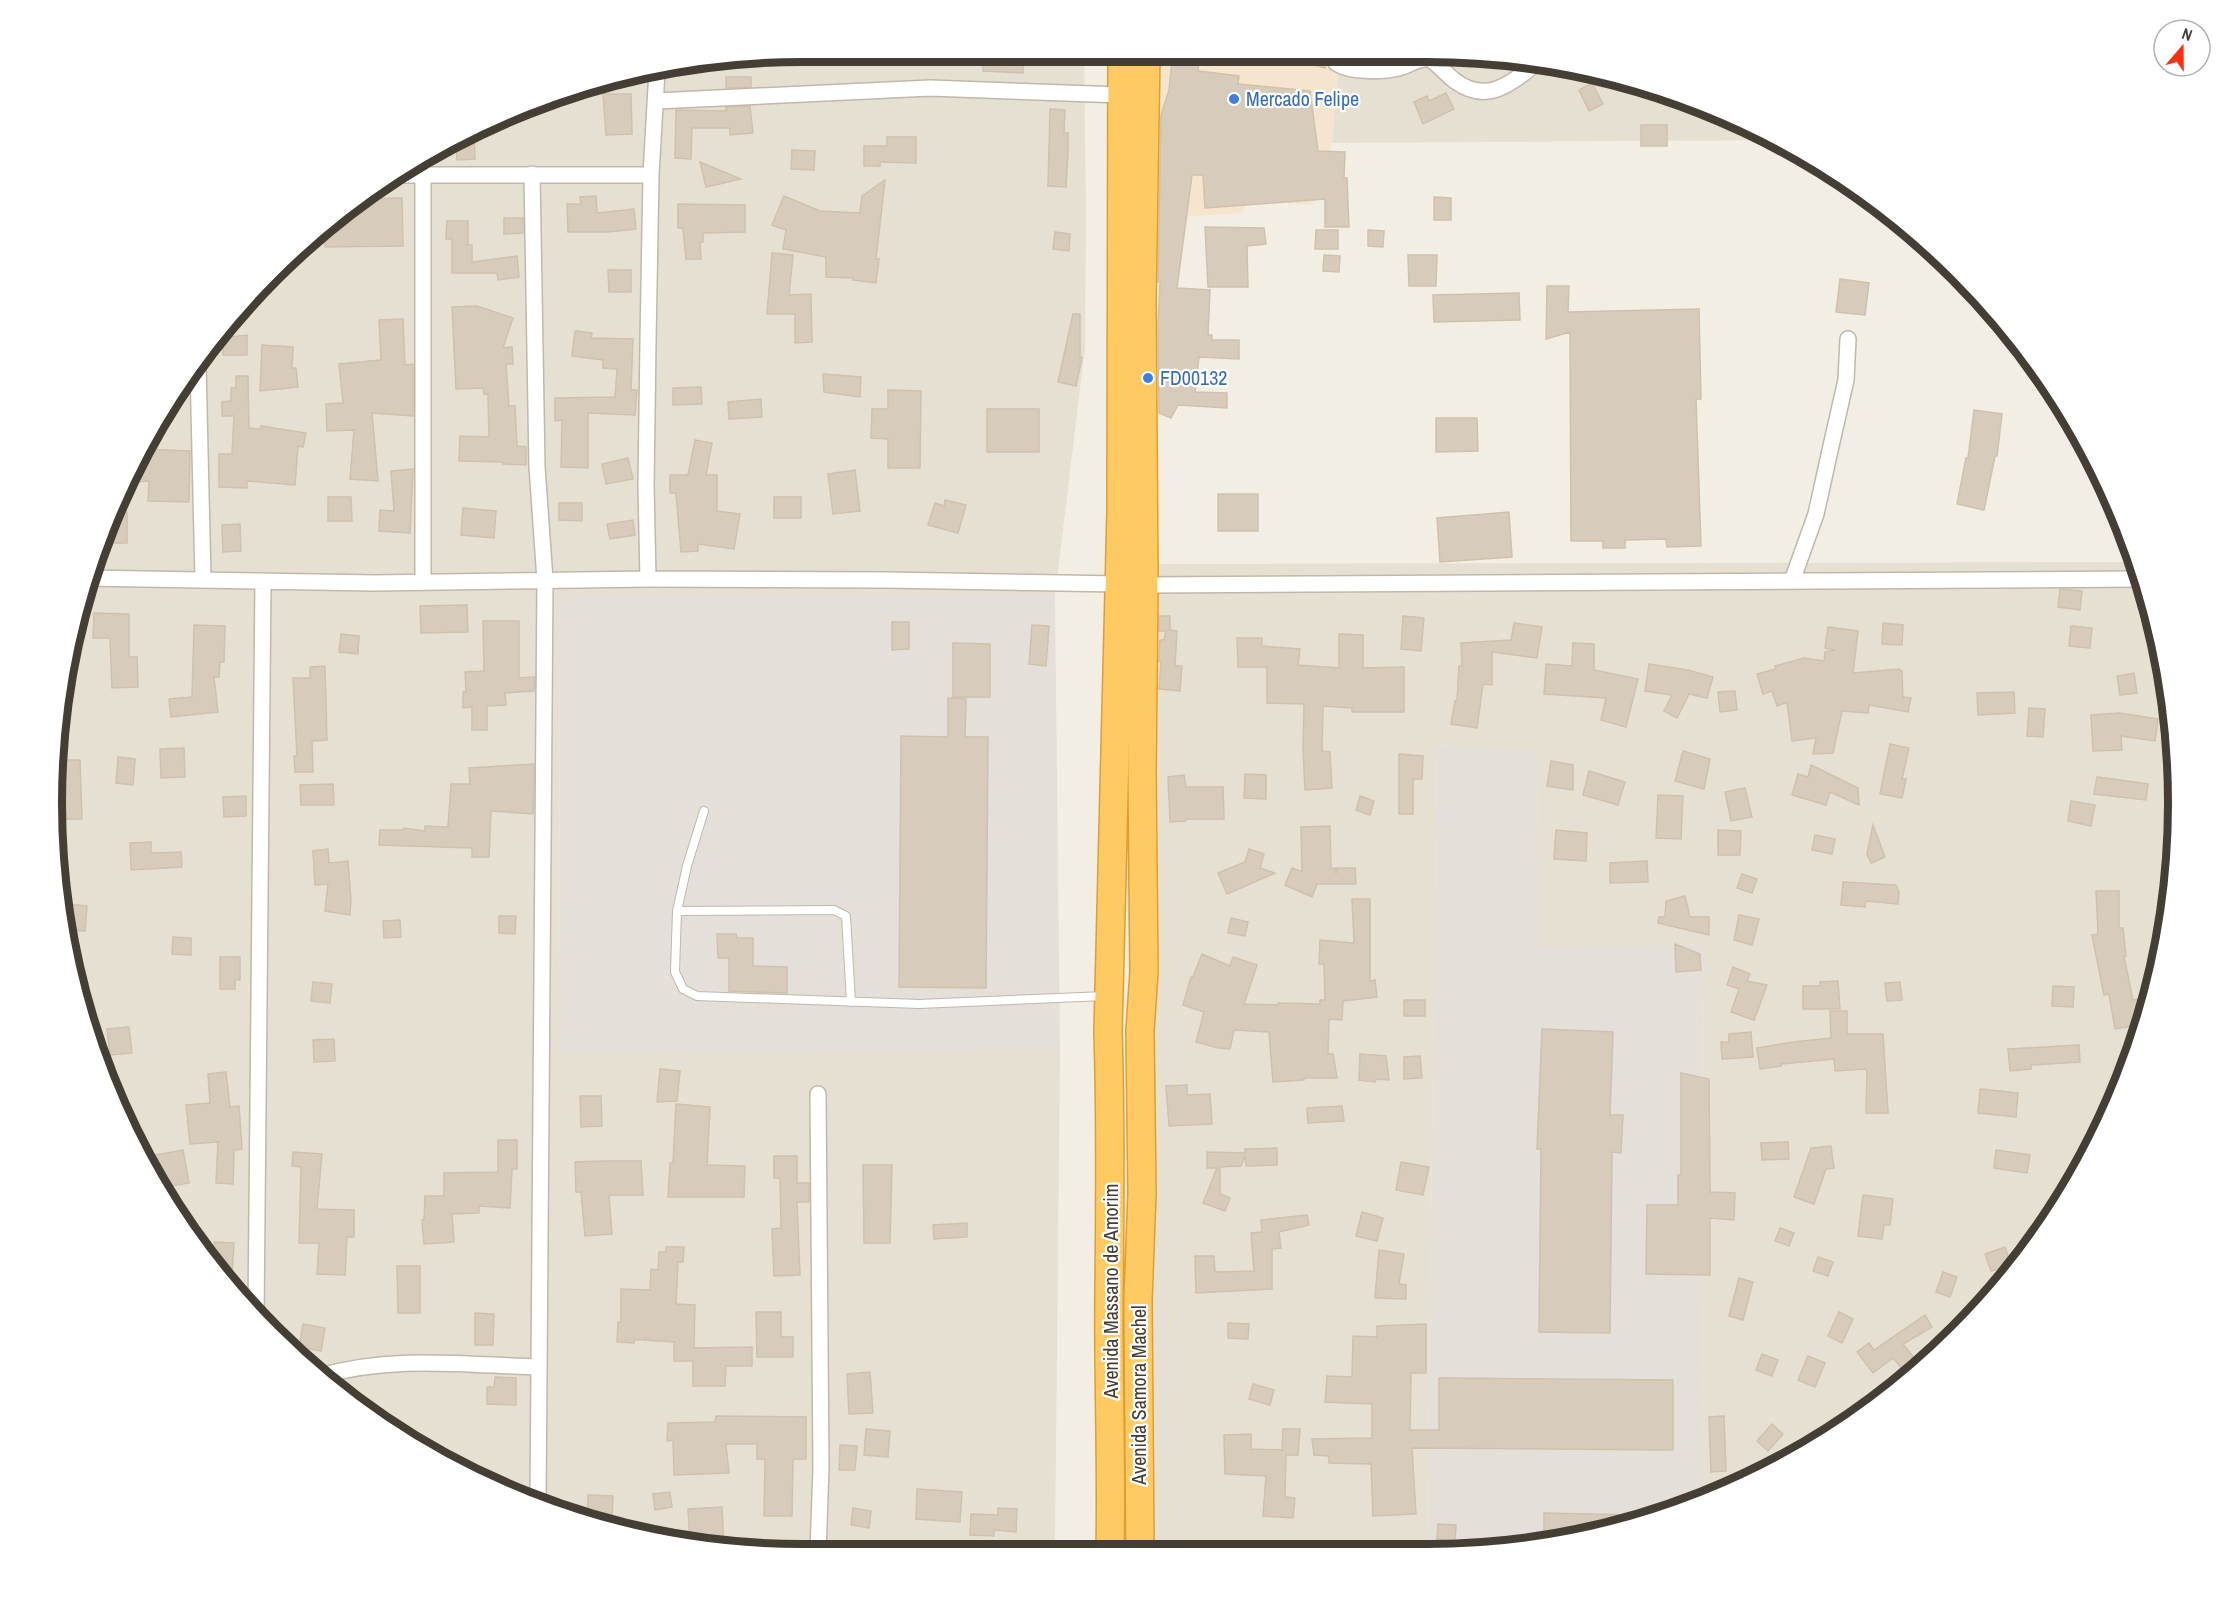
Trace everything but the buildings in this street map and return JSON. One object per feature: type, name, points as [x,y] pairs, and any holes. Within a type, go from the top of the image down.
[{"type":"highway","points":[[1122,62],[1121,512],[1132,585]]},
{"type":"highway","points":[[1132,585],[1142,302],[1146,62]]},
{"type":"highway","name":"Avenida Massano de Amorim","points":[[1110,1544],[1108,1032],[1132,585]]},
{"type":"highway","name":"Avenida Massano de Amorim","points":[[1132,585],[1142,772],[1144,972],[1140,1031],[1141,1240]]},
{"type":"highway","points":[[1110,1195],[1142,1193]]},
{"type":"highway","name":"Avenida Samora Machel","points":[[1140,1544],[1138,1300],[1141,1240]]},
{"type":"street","points":[[1336,62],[1342,68],[1355,71],[1400,68],[1414,62]]},
{"type":"street","points":[[1434,62],[1467,88],[1484,93],[1495,91],[1528,69]]},
{"type":"street","points":[[648,579],[646,461],[651,175],[657,76]]},
{"type":"street","points":[[656,101],[930,88],[1121,94]]},
{"type":"street","points":[[423,166],[423,582]]},
{"type":"street","points":[[532,174],[537,467],[545,580],[538,1494]]},
{"type":"street","points":[[409,175],[651,175]]},
{"type":"street","points":[[1792,581],[1818,502],[1846,380],[1848,339]]},
{"type":"street","points":[[198,374],[203,579]]},
{"type":"street","points":[[97,578],[423,582],[873,579],[1132,585],[2133,579]]},
{"type":"street","points":[[256,1302],[263,581]]},
{"type":"street","points":[[818,1094],[821,1468],[818,1544]]},
{"type":"street","points":[[331,1374],[352,1368],[415,1362],[539,1367]]},
{"type":"lane","points":[[704,811],[687,866],[677,912],[675,972],[683,989],[697,996],[919,1004],[1109,996]]},
{"type":"lane","points":[[677,912],[834,910],[846,916],[851,1002]]},
{"type":"shaded area","points":[[1084,62],[1085,348],[1055,596],[559,596],[560,1054],[1060,1051],[1055,1544],[754,1542],[658,1529],[611,1518],[564,1504],[475,1467],[391,1419],[314,1360],[245,1291],[215,1254],[186,1214],[138,1130],[101,1041],[87,994],[76,947],[63,851],[63,754],[68,706],[76,658],[101,564],[138,475],[161,432],[186,391],[245,314],[314,245],[391,186],[475,138],[564,101],[658,76],[754,63]]},
{"type":"shaded area","name":"Mercado Felipe","points":[[1136,62],[1339,62],[1332,143],[1313,205],[1249,200],[1242,213],[1134,220]]},
{"type":"shaded area","points":[[1339,62],[1476,63],[1572,76],[1666,101],[1759,140],[1332,143]]},
{"type":"shaded area","points":[[2128,562],[2154,658],[2167,754],[2167,851],[2162,899],[2143,994],[2112,1086],[2069,1173],[2044,1214],[2015,1254],[1985,1291],[1951,1326],[1916,1360],[1879,1390],[1839,1419],[1798,1444],[1755,1467],[1702,1490],[1704,944],[1539,949],[1537,751],[1437,744],[1427,1544],[1149,1544],[1116,564]]},
{"type":"shaded area","points":[[559,596],[1055,596],[1060,1051],[560,1054]]},
{"type":"shaded area","points":[[1437,744],[1537,751],[1539,948],[1704,944],[1702,1490],[1619,1518],[1572,1529],[1476,1542],[1427,1544]]},
{"type":"place","name":"Mercado Felipe","points":[[1234,99]]},
{"type":"place","name":"FD00132","points":[[1148,378]]}]
